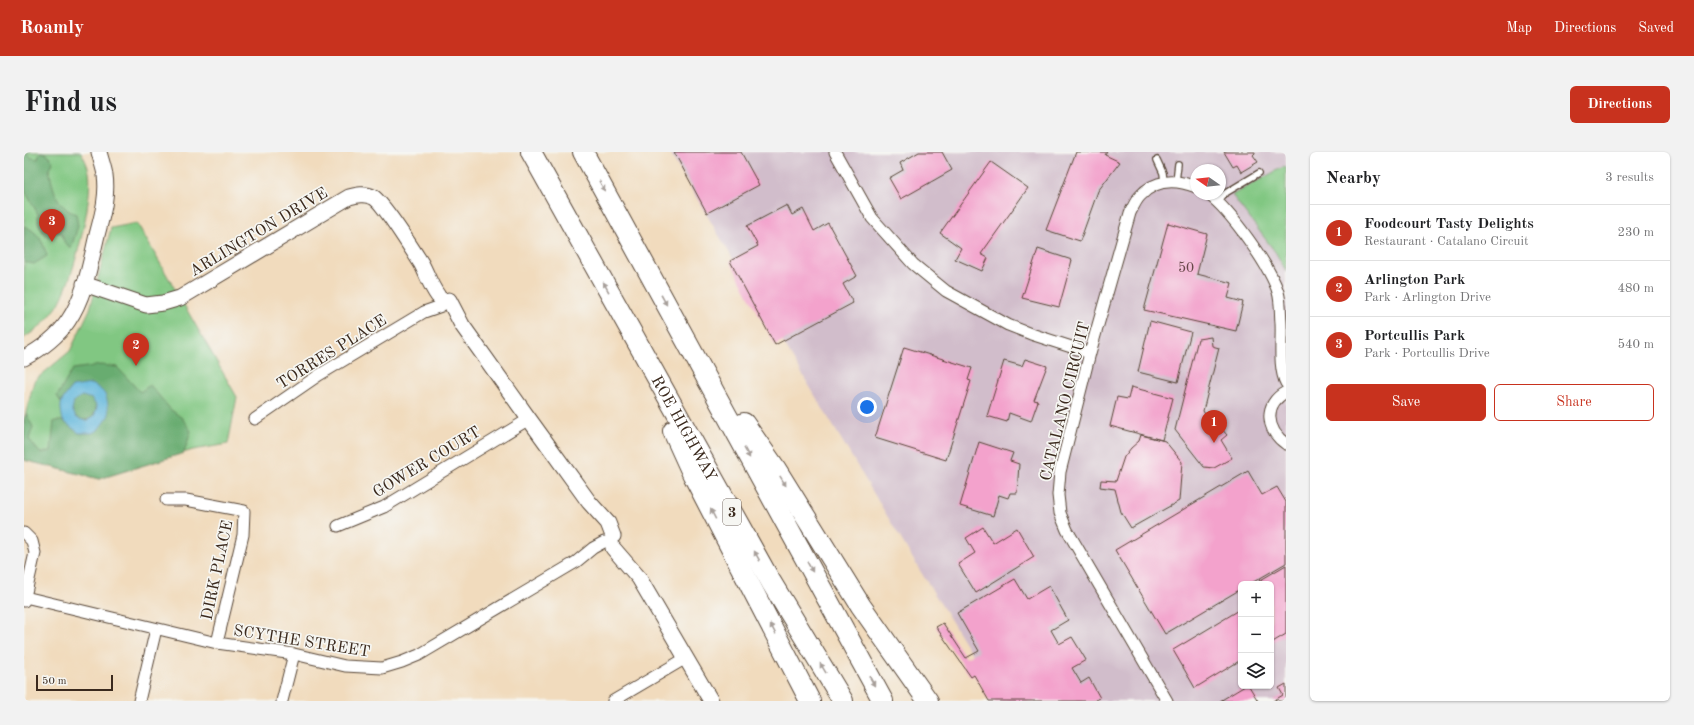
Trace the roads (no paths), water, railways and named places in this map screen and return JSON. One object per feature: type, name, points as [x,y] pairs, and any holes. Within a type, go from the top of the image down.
[{"type":"highway","name":"ROE HIGHWAY","points":[[531,152],[771,582],[843,701]]},
{"type":"highway","points":[[584,152],[883,701]]},
{"type":"highway","points":[[625,322],[692,475],[810,701]]},
{"type":"highway","points":[[682,333],[776,469],[861,606],[928,701]]},
{"type":"street","points":[[24,358],[36,352],[50,341],[67,322],[80,299],[105,200],[105,175],[99,152]]},
{"type":"street","points":[[836,152],[872,218],[913,264],[946,291],[1008,325],[1090,353]]},
{"type":"street","name":"CATALANO CIRCUIT","points":[[1167,701],[1067,530],[1060,513],[1058,495],[1060,472],[1090,353],[1130,212],[1139,196],[1151,187],[1164,182],[1176,181],[1190,185]]},
{"type":"street","name":"ARLINGTON DRIVE","points":[[84,284],[146,305],[163,304],[180,298],[349,197],[362,194],[374,197],[382,206],[421,263],[431,273],[442,300],[462,325],[589,502],[610,543],[627,553],[639,578],[711,701]]},
{"type":"street","points":[[1216,200],[1226,210],[1268,269],[1278,293],[1281,360],[1286,383]]},
{"type":"street","name":"TORRES PLACE","points":[[255,419],[319,375],[442,300]]},
{"type":"street","points":[[1286,392],[1274,402],[1270,412],[1270,421],[1273,431],[1279,439],[1286,444]]},
{"type":"street","name":"GOWER COURT","points":[[338,526],[384,507],[529,419]]},
{"type":"street","name":"DIRK PLACE","points":[[166,500],[186,500],[244,511],[243,535],[217,643]]},
{"type":"street","points":[[24,533],[32,541],[35,553],[24,599]]},
{"type":"street","name":"SCYTHE STREET","points":[[24,599],[217,643],[294,654],[345,666],[382,668],[419,655],[576,562],[593,548],[610,543]]},
{"type":"street","points":[[139,701],[156,629]]},
{"type":"street","points":[[282,701],[294,654]]},
{"type":"street","points":[[613,701],[686,658]]},
{"type":"lane","points":[[1157,160],[1163,173],[1164,182]]},
{"type":"lane","points":[[1176,181],[1178,164]]},
{"type":"lane","points":[[1218,202],[1224,194],[1259,173]]},
{"type":"lane","points":[[1228,182],[1233,188]]},
{"type":"water","points":[[91,384],[101,390],[106,396],[109,415],[98,430],[92,433],[79,433],[63,421],[61,406],[65,396],[72,387]],"holes":[[[82,396],[92,399],[97,407],[94,416],[86,421],[77,418],[72,410],[74,401]]]},
{"type":"place","name":"Portcullis Park","points":[[52,242]]},
{"type":"place","name":"Arlington Park","points":[[136,366]]},
{"type":"place","name":"Foodcourt Tasty Delights","points":[[1214,443]]}]
